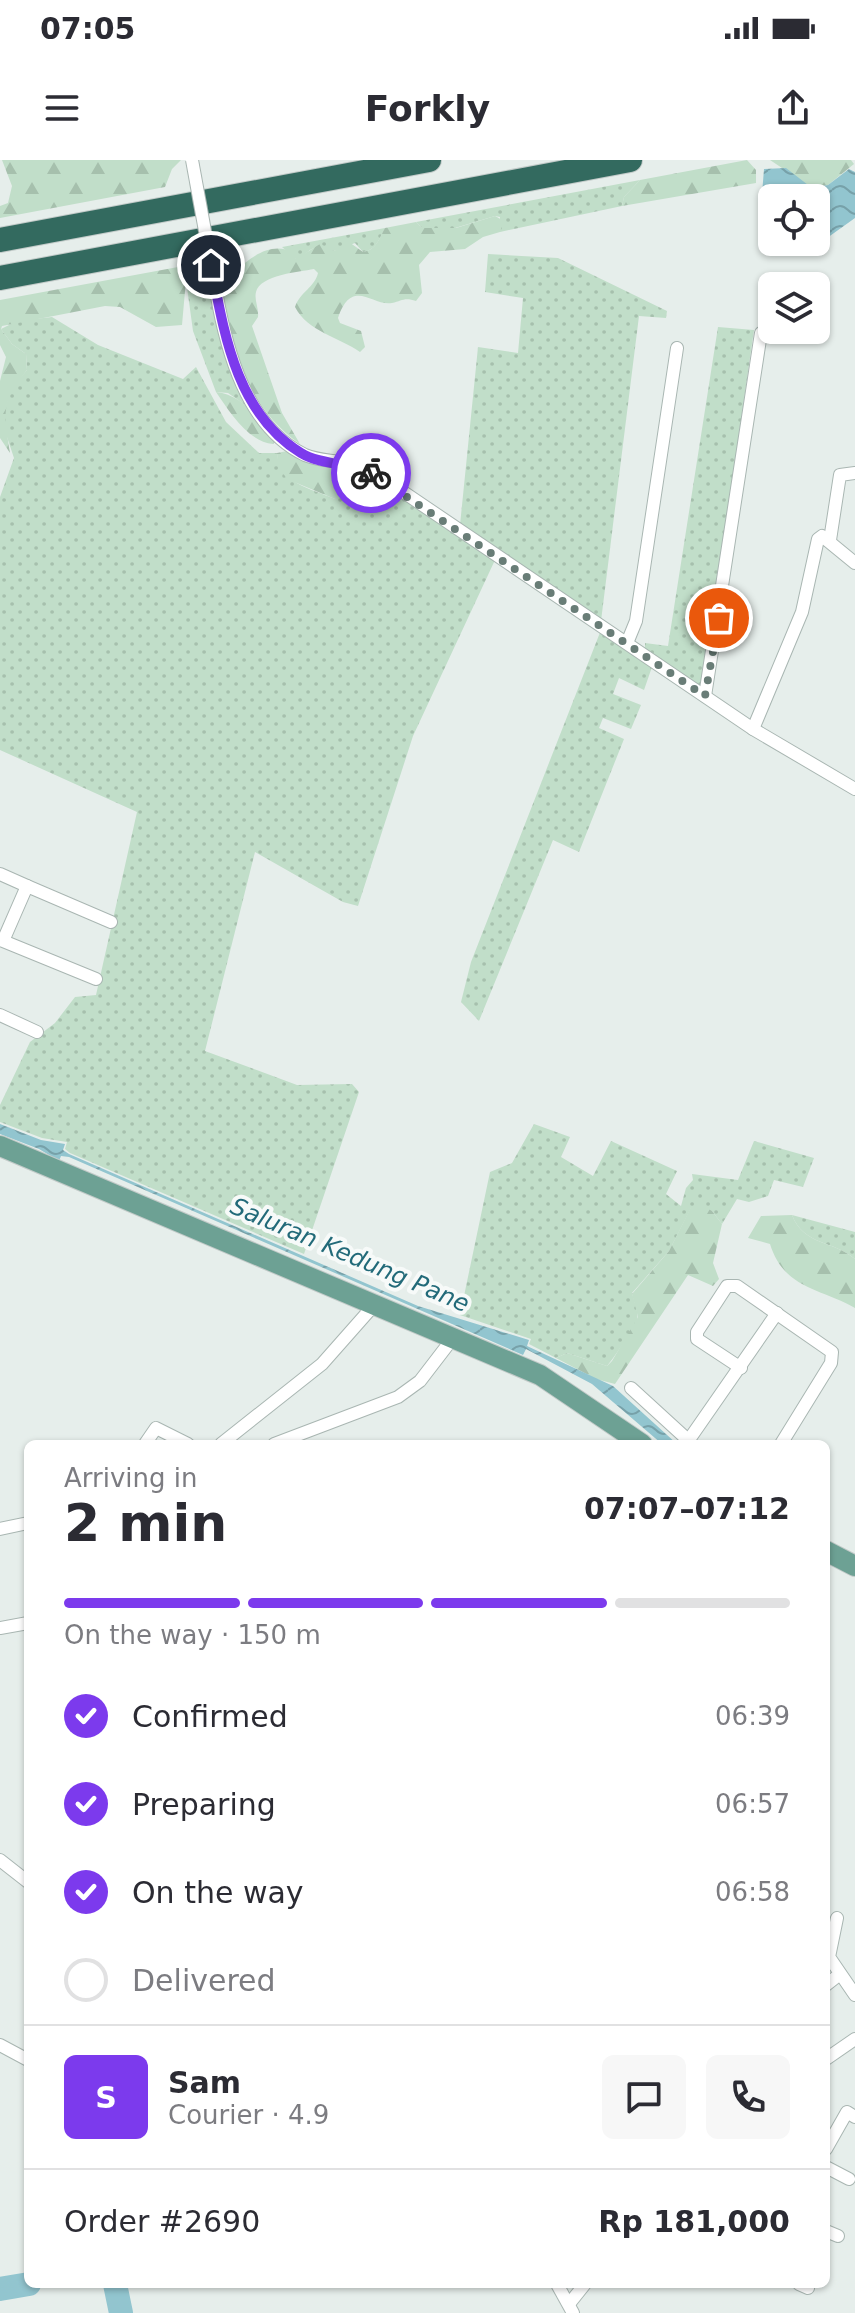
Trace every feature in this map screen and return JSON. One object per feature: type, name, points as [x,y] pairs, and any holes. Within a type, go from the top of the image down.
[{"type":"highway","points":[[0,240],[429,160]]},
{"type":"highway","points":[[0,278],[630,160]]},
{"type":"main road","points":[[0,1146],[540,1375],[636,1440]]},
{"type":"main road","points":[[830,1558],[855,1566]]},
{"type":"street","points":[[192,160],[216,291],[236,372],[256,407],[290,444],[303,454],[349,464],[393,485],[753,729],[855,789]]},
{"type":"street","points":[[705,696],[759,344]]},
{"type":"street","points":[[627,643],[636,621],[677,348]]},
{"type":"street","points":[[830,540],[840,475],[855,473]]},
{"type":"street","points":[[753,729],[802,612],[818,539],[822,536],[830,540],[855,563]]},
{"type":"street","points":[[0,874],[111,922]]},
{"type":"street","points":[[27,886],[1,943],[96,979]]},
{"type":"street","points":[[0,1015],[37,1032]]},
{"type":"street","points":[[741,1368],[697,1339],[722,1288],[737,1286],[829,1348],[833,1357],[783,1440]]},
{"type":"street","points":[[226,1440],[322,1364],[375,1304]]},
{"type":"street","points":[[690,1440],[777,1313]]},
{"type":"street","points":[[285,1440],[398,1397],[420,1381],[453,1338]]},
{"type":"street","points":[[631,1388],[685,1440]]},
{"type":"street","points":[[148,1440],[156,1428],[180,1440]]},
{"type":"street","points":[[0,1529],[24,1524]]},
{"type":"street","points":[[0,1628],[24,1624]]},
{"type":"street","points":[[2,1866],[24,1880]]},
{"type":"street","points":[[830,1941],[837,1918]]},
{"type":"street","points":[[830,1959],[855,1995]]},
{"type":"street","points":[[830,1982],[840,1974]]},
{"type":"street","points":[[830,2056],[855,2039]]},
{"type":"street","points":[[0,2045],[24,2058]]},
{"type":"street","points":[[830,2142],[847,2112],[855,2117]]},
{"type":"street","points":[[830,2169],[849,2179]]},
{"type":"street","points":[[559,2288],[571,2308],[583,2288]]},
{"type":"green space","points":[[2,160],[181,160],[172,169],[165,187],[0,218],[0,206],[8,203],[12,186]]},
{"type":"green space","points":[[747,160],[756,170],[756,183],[622,206],[624,197],[640,180]]},
{"type":"green space","points":[[770,160],[851,160],[854,164],[829,184],[806,184]]},
{"type":"green space","points":[[640,180],[624,197],[622,206],[500,232],[500,217],[495,216],[455,228],[422,228],[416,222]]},
{"type":"green space","points":[[495,216],[504,221],[500,232],[483,237],[465,249],[430,252],[419,265],[422,293],[416,301],[406,299],[385,303],[363,296],[350,298],[338,318],[340,323],[361,331],[365,347],[360,352],[316,328],[295,307],[316,278],[318,273],[314,269],[281,275],[259,286],[256,292],[258,317],[252,326],[282,413],[300,444],[281,429],[254,394],[237,353],[220,287],[235,271],[253,257],[273,249],[294,253],[296,259],[320,244],[334,251],[349,242],[363,252],[374,246],[385,228],[416,222],[422,228],[456,228]]},
{"type":"green space","points":[[385,228],[374,247],[363,252],[355,243],[334,251],[314,248],[301,259],[296,259],[282,247]]},
{"type":"green space","points":[[488,254],[558,258],[667,311],[666,318],[639,316],[601,621],[460,525],[478,347],[518,353],[523,298],[485,292]]},
{"type":"green space","points":[[205,262],[251,409],[228,393],[216,392],[193,331],[186,280]]},
{"type":"green space","points":[[205,262],[186,280],[182,325],[156,327],[120,307],[105,306],[2,326],[12,344],[26,354],[27,370],[12,392],[6,409],[10,453],[0,438],[0,381],[6,357],[0,345],[0,300]]},
{"type":"green space","points":[[52,317],[98,345],[183,379],[196,367],[226,422],[259,453],[277,453],[284,472],[298,484],[335,499],[355,477],[331,465],[352,471],[395,491],[495,560],[413,736],[358,906],[343,902],[255,852],[205,1051],[297,1085],[352,1084],[359,1092],[304,1254],[70,1153],[65,1149],[67,1142],[42,1138],[0,1122],[0,1105],[30,1042],[55,1023],[75,997],[96,995],[137,812],[0,750],[0,497],[14,458],[4,428],[5,409],[11,388],[27,370],[26,354],[12,344],[1,329],[17,321]]},
{"type":"green space","points":[[718,327],[754,330],[702,690],[645,651],[645,643],[668,646]]},
{"type":"green space","points":[[216,392],[243,403],[276,441],[273,444],[264,442],[247,432]]},
{"type":"green space","points":[[287,451],[331,465],[355,477],[359,490],[351,496],[335,499],[287,479],[278,466],[277,453]]},
{"type":"green space","points":[[601,630],[652,667],[644,690],[619,678],[613,694],[641,705],[631,729],[603,718],[599,728],[624,739],[579,852],[553,840],[479,1021],[461,1002],[471,962]]},
{"type":"green space","points":[[534,1124],[570,1137],[561,1157],[593,1176],[611,1141],[677,1171],[666,1194],[681,1206],[686,1188],[693,1180],[692,1174],[738,1180],[754,1141],[814,1158],[803,1187],[774,1180],[768,1196],[749,1202],[737,1199],[722,1224],[712,1211],[691,1208],[669,1251],[632,1293],[637,1320],[607,1366],[567,1353],[556,1358],[529,1344],[531,1339],[460,1315],[490,1172],[512,1163]]},
{"type":"green space","points":[[703,1206],[712,1211],[722,1224],[713,1263],[719,1279],[713,1286],[688,1275],[615,1384],[596,1379],[556,1358],[567,1353],[607,1366],[612,1361],[638,1317],[632,1294],[669,1251],[691,1207]]},
{"type":"green space","points":[[792,1215],[855,1232],[855,1259],[811,1238],[797,1225]]},
{"type":"green space","points":[[792,1215],[797,1225],[811,1238],[855,1259],[855,1308],[794,1279],[776,1259],[770,1244],[748,1238],[761,1216]]},
{"type":"water","points":[[786,168],[807,184],[763,184],[764,169]]},
{"type":"water","points":[[849,169],[855,172],[855,218],[830,236],[829,184]]},
{"type":"water","points":[[0,1124],[41,1140],[65,1144],[63,1150],[69,1154],[418,1306],[529,1340],[527,1346],[613,1386],[673,1440],[657,1440],[592,1384],[526,1349],[523,1355],[69,1157],[61,1156],[59,1161],[39,1149],[0,1134]]},
{"type":"waterway","points":[[0,2289],[24,2285]]},
{"type":"waterway","points":[[116,2288],[121,2313]]},
{"type":"way so far","points":[[371,473],[705,696],[719,618]]},
{"type":"route","points":[[211,265],[222,325],[236,372],[256,407],[275,430],[303,454],[349,464],[371,473]]},
{"type":"water label","name":"Saluran Kedung Pane","points":[[350,1255]]}]
